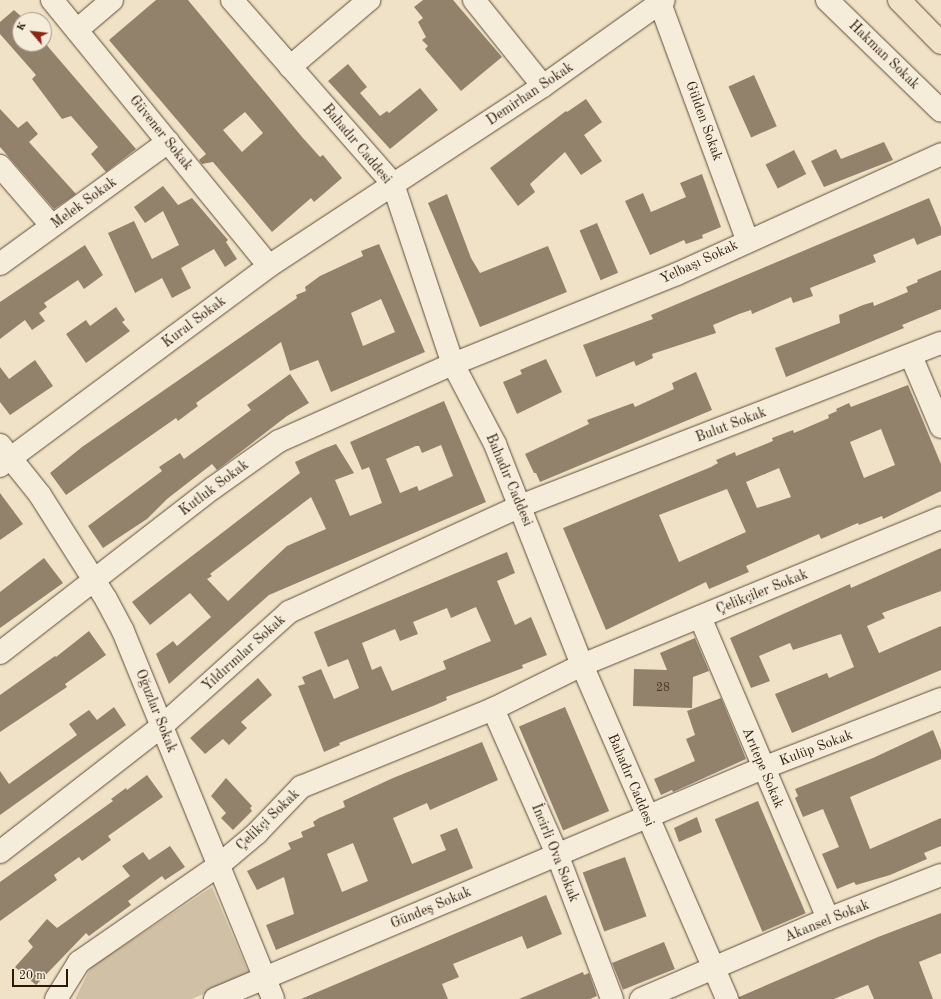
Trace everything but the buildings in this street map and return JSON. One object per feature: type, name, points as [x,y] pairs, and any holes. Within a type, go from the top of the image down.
[{"type":"highway","points":[[899,0],[941,42]]},
{"type":"street","name":"Güvener Sokak","points":[[52,0],[269,266]]},
{"type":"street","points":[[77,30],[112,0]]},
{"type":"street","name":"Bahadır Caddesi","points":[[232,0],[393,184],[453,364],[495,444],[582,665],[727,999]]},
{"type":"street","points":[[290,67],[369,0]]},
{"type":"street","points":[[474,0],[543,86]]},
{"type":"street","name":"Hakman Sokak","points":[[827,0],[941,111]]},
{"type":"street","name":"Demirhan Sokak","points":[[393,184],[543,86],[662,2]]},
{"type":"street","name":"Gülden Sokak","points":[[662,2],[747,240]]},
{"type":"street","name":"Melek Sokak","points":[[0,264],[168,142]]},
{"type":"street","name":"Yelbaşı Sokak","points":[[453,364],[676,274],[747,240],[941,154]]},
{"type":"street","points":[[0,166],[52,226]]},
{"type":"street","name":"Kural Sokak","points":[[4,457],[269,266],[393,184]]},
{"type":"street","name":"Bulut Sokak","points":[[520,506],[911,356],[941,343]]},
{"type":"street","points":[[911,356],[941,427]]},
{"type":"street","name":"Kutluk Sokak","points":[[0,653],[213,488],[279,441],[453,364]]},
{"type":"street","name":"Oğuzlar Sokak","points":[[4,457],[40,494],[123,631],[273,999]]},
{"type":"street","name":"Yıldırımlar Sokak","points":[[0,852],[162,726],[289,612],[520,506]]},
{"type":"street","name":"Çelikçiler Sokak","points":[[582,665],[941,518]]},
{"type":"street","name":"Arıtepe Sokak","points":[[700,617],[828,919]]},
{"type":"street","name":"Çelikçi Sokak","points":[[56,999],[79,962],[219,865],[257,833],[300,787],[493,709],[582,665]]},
{"type":"street","name":"Kulüp Sokak","points":[[647,816],[763,768],[941,700]]},
{"type":"street","name":"İncirli Ova Sokak","points":[[493,709],[557,854],[612,999]]},
{"type":"street","name":"Gündeş Sokak","points":[[215,999],[647,816]]},
{"type":"street","name":"Akansel Sokak","points":[[641,999],[828,919],[941,875]]},
{"type":"shaded area","points":[[212,887],[249,974],[192,999],[75,999],[91,967]]}]
